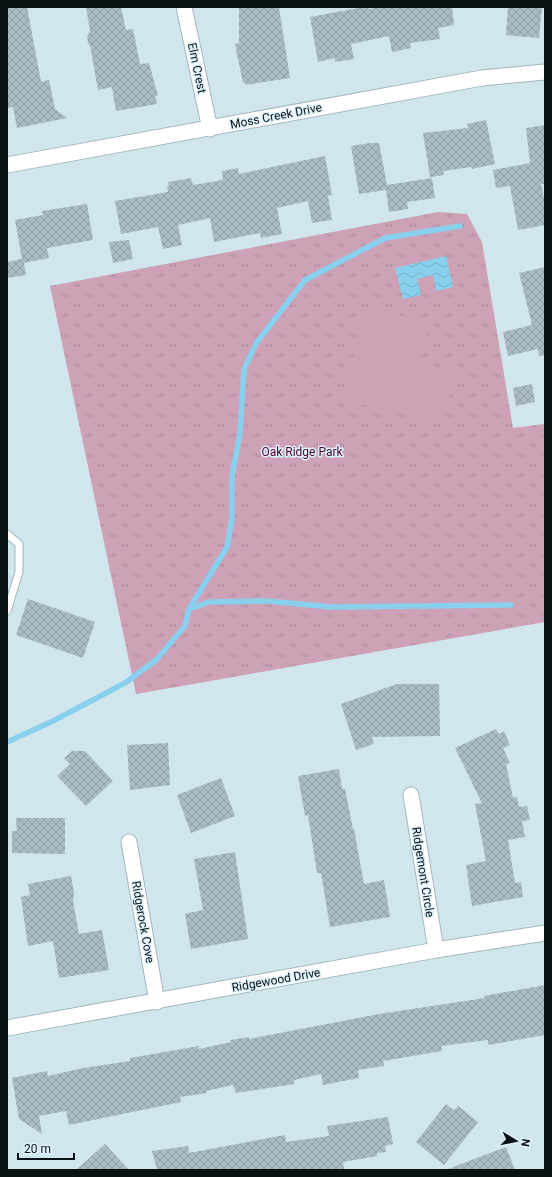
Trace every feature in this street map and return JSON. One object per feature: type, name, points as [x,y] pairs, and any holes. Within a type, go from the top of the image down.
[{"type":"street","name":"Elm Crest","points":[[184,7],[210,129]]},
{"type":"street","name":"Moss Creek Drive","points":[[7,165],[482,78],[545,72]]},
{"type":"street","name":"Ridgemont Circle","points":[[411,795],[436,950]]},
{"type":"street","name":"Ridgerock Cove","points":[[129,842],[156,1002]]},
{"type":"street","name":"Ridgewood Drive","points":[[7,1028],[436,950],[545,934]]},
{"type":"lane","points":[[7,534],[18,544],[19,572],[7,611]]},
{"type":"green space","name":"Oak Ridge Park","points":[[438,212],[467,214],[482,242],[513,428],[545,424],[545,622],[136,694],[50,286]]},
{"type":"green space","points":[[366,307],[428,322],[419,365],[454,374],[443,423],[345,400]]},
{"type":"water","points":[[446,256],[453,287],[436,291],[433,275],[417,279],[421,295],[403,299],[395,268]]},
{"type":"building","points":[[7,7],[27,7],[41,82],[49,80],[55,109],[67,118],[17,128],[13,107],[7,108]]},
{"type":"building","points":[[86,7],[121,7],[126,30],[133,29],[140,64],[149,63],[158,96],[155,96],[157,104],[116,111],[112,87],[98,90],[90,45],[88,43],[87,36],[90,31]]},
{"type":"building","points":[[239,7],[279,7],[290,78],[245,85],[245,82],[243,83],[235,44],[239,43]]},
{"type":"building","points":[[363,7],[370,9],[378,7],[452,7],[454,25],[438,28],[440,39],[410,43],[411,48],[392,52],[389,36],[351,44],[354,59],[335,62],[335,58],[318,62],[310,17]]},
{"type":"building","points":[[508,7],[542,7],[539,38],[506,35]]},
{"type":"building","points":[[486,120],[495,164],[472,169],[472,167],[443,171],[444,175],[430,177],[423,133],[468,128],[467,124]]},
{"type":"building","points":[[545,125],[545,184],[541,184],[545,203],[545,225],[518,230],[510,186],[496,188],[493,170],[530,163],[526,128]]},
{"type":"building","points":[[379,143],[387,185],[432,178],[435,198],[407,202],[408,209],[389,212],[386,190],[359,194],[351,146]]},
{"type":"building","points":[[325,156],[332,195],[328,196],[332,220],[312,223],[308,201],[277,208],[282,234],[261,238],[260,233],[214,242],[210,218],[178,225],[182,245],[163,249],[158,227],[121,234],[115,201],[168,192],[168,182],[191,178],[193,185],[223,180],[222,171],[238,168],[239,174]]},
{"type":"building","points":[[87,204],[93,240],[47,248],[49,258],[24,263],[26,275],[7,278],[7,262],[22,259],[15,220],[43,215],[42,211]]},
{"type":"building","points":[[129,240],[133,259],[113,263],[109,242]]},
{"type":"building","points":[[545,267],[545,355],[539,356],[538,349],[508,356],[503,332],[532,325],[519,273]]},
{"type":"building","points":[[532,384],[535,402],[516,406],[513,388]]},
{"type":"building","points":[[28,599],[95,622],[83,658],[16,635]]},
{"type":"building","points":[[397,684],[439,684],[440,736],[372,737],[374,744],[356,750],[341,704]]},
{"type":"building","points":[[496,729],[499,734],[504,731],[510,745],[503,748],[510,763],[506,764],[513,798],[517,797],[519,807],[527,806],[530,820],[522,821],[525,837],[508,840],[515,883],[521,882],[523,897],[472,906],[466,865],[486,861],[475,804],[482,803],[455,748]]},
{"type":"building","points":[[168,743],[170,785],[130,790],[127,745]]},
{"type":"building","points":[[72,751],[85,751],[113,781],[86,806],[57,776],[70,764],[64,758]]},
{"type":"building","points":[[339,769],[342,789],[345,789],[354,829],[364,884],[384,880],[390,917],[330,927],[321,873],[317,873],[308,815],[305,816],[298,776]]},
{"type":"building","points":[[221,778],[235,816],[191,833],[177,795]]},
{"type":"building","points":[[16,818],[65,818],[65,854],[12,853],[12,831],[17,831]]},
{"type":"building","points":[[235,852],[248,939],[191,949],[185,914],[203,910],[194,859]]},
{"type":"building","points":[[71,876],[74,893],[73,901],[79,934],[102,930],[109,970],[59,978],[53,941],[28,946],[21,897],[30,895],[28,884]]},
{"type":"building","points":[[545,985],[545,1035],[488,1045],[488,1040],[441,1046],[442,1051],[383,1061],[384,1066],[358,1070],[359,1078],[323,1085],[321,1074],[294,1080],[294,1084],[236,1093],[233,1085],[206,1091],[207,1093],[180,1097],[181,1102],[69,1125],[66,1111],[39,1116],[42,1134],[19,1119],[12,1078],[47,1071],[48,1076],[83,1068],[130,1061],[130,1058],[199,1046],[199,1049],[231,1042],[230,1040],[249,1037],[249,1039],[379,1014],[485,998],[484,996]]},
{"type":"building","points":[[446,1104],[454,1110],[458,1106],[478,1122],[444,1165],[416,1142]]},
{"type":"building","points":[[388,1117],[393,1144],[385,1146],[386,1152],[377,1153],[377,1156],[343,1162],[344,1170],[157,1170],[152,1151],[188,1146],[189,1153],[285,1135],[286,1142],[329,1136],[327,1126]]},
{"type":"building","points":[[105,1144],[129,1170],[76,1170]]},
{"type":"building","points":[[506,1147],[515,1170],[448,1170],[448,1169]]},
{"type":"waterway","points":[[7,742],[53,721],[125,683],[156,660],[185,626],[189,609],[227,547],[232,518],[232,477],[240,432],[244,369],[257,342],[305,280],[385,238],[460,226]]},
{"type":"waterway","points":[[189,609],[209,602],[266,601],[332,607],[511,605]]}]
